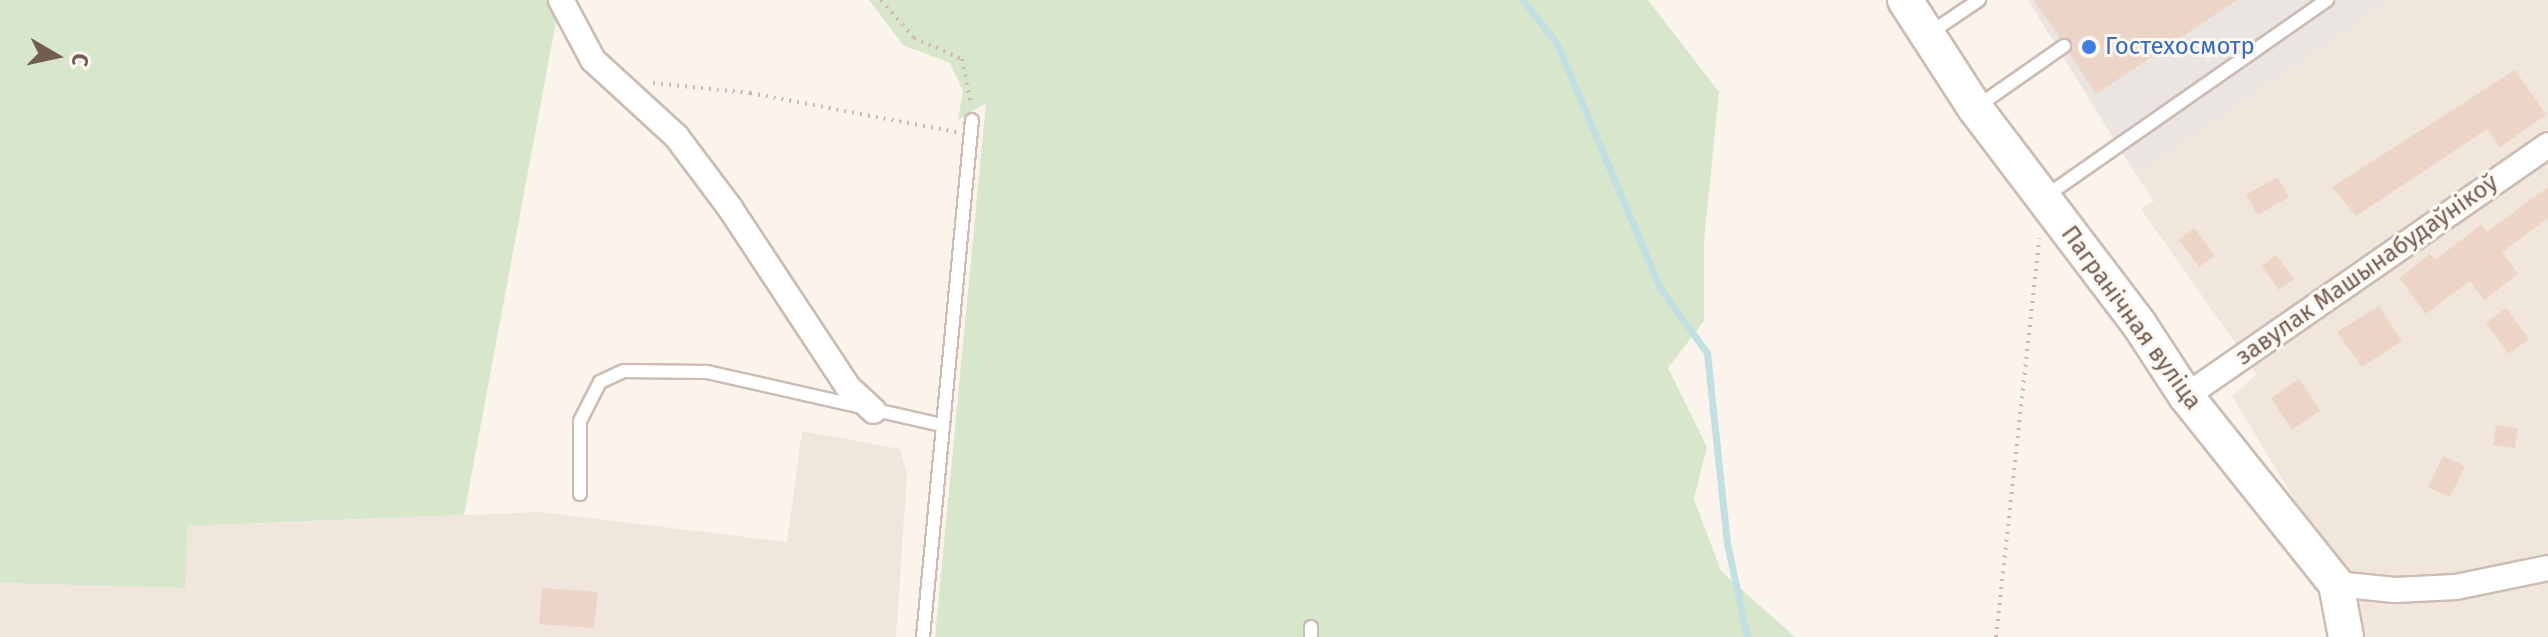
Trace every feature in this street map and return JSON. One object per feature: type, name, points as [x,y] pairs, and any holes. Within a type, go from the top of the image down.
[{"type":"street","points":[[561,0],[580,43],[611,77],[676,136],[730,208],[840,376],[874,411]]},
{"type":"street","name":"Пагранічная вуліца","points":[[1905,0],[1975,108],[2186,396],[2336,584],[2346,637]]},
{"type":"street","name":"завулак Машынабудаўнікоў","points":[[2186,396],[2548,145]]},
{"type":"street","points":[[2336,584],[2395,590],[2456,587],[2548,568]]},
{"type":"lane","points":[[1928,35],[1979,0]]},
{"type":"lane","points":[[2043,198],[2327,0]]},
{"type":"lane","points":[[1975,108],[2064,46]]},
{"type":"lane","points":[[923,637],[972,120]]},
{"type":"lane","points":[[580,494],[580,421],[600,382],[624,371],[707,372],[943,425]]},
{"type":"path","points":[[881,0],[914,38],[962,59],[970,80],[972,120]]},
{"type":"path","points":[[611,77],[750,93],[971,135]]},
{"type":"path","points":[[1996,637],[2043,198]]},
{"type":"shaded area","points":[[2028,0],[2390,0],[2136,175]]},
{"type":"shaded area","points":[[2390,0],[2548,0],[2548,637],[2365,637],[2355,599],[2232,396],[2257,374],[2141,209],[2154,201],[2136,175]]},
{"type":"shaded area","points":[[802,431],[900,449],[907,474],[896,637],[0,637],[0,583],[184,588],[188,526],[540,512],[787,542]]},
{"type":"green space","points":[[0,0],[560,0],[464,515],[188,526],[185,588],[0,583]]},
{"type":"green space","points":[[869,0],[1648,0],[1719,92],[1704,241],[1704,321],[1668,368],[1707,447],[1694,499],[1721,571],[1795,637],[935,637],[986,103],[958,120],[963,91],[950,63],[903,45]]},
{"type":"building","points":[[2034,0],[2237,0],[2096,94],[2069,53],[2072,42],[2060,38]]},
{"type":"building","points":[[2515,70],[2546,115],[2500,147],[2487,129],[2356,216],[2332,187]]},
{"type":"building","points":[[2277,177],[2289,197],[2258,215],[2246,195]]},
{"type":"building","points":[[2548,187],[2548,218],[2502,252],[2518,274],[2484,300],[2470,281],[2426,314],[2399,278],[2430,254],[2435,260],[2481,225],[2487,232]]},
{"type":"building","points":[[2194,228],[2215,255],[2199,267],[2179,240]]},
{"type":"building","points":[[2276,255],[2294,279],[2279,290],[2262,266]]},
{"type":"building","points":[[2379,306],[2402,341],[2362,367],[2337,332]]},
{"type":"building","points":[[2506,308],[2529,339],[2509,354],[2486,323]]},
{"type":"building","points":[[2299,379],[2320,411],[2292,430],[2271,398]]},
{"type":"building","points":[[2496,425],[2518,428],[2515,448],[2493,445]]},
{"type":"building","points":[[2443,456],[2465,466],[2450,497],[2428,487]]},
{"type":"building","points":[[542,588],[598,592],[594,628],[539,624]]},
{"type":"waterway","points":[[1523,0],[1557,44],[1660,288],[1707,353],[1727,543],[1747,637]]},
{"type":"place","name":"Гостехосмотр","points":[[2089,47]]}]
